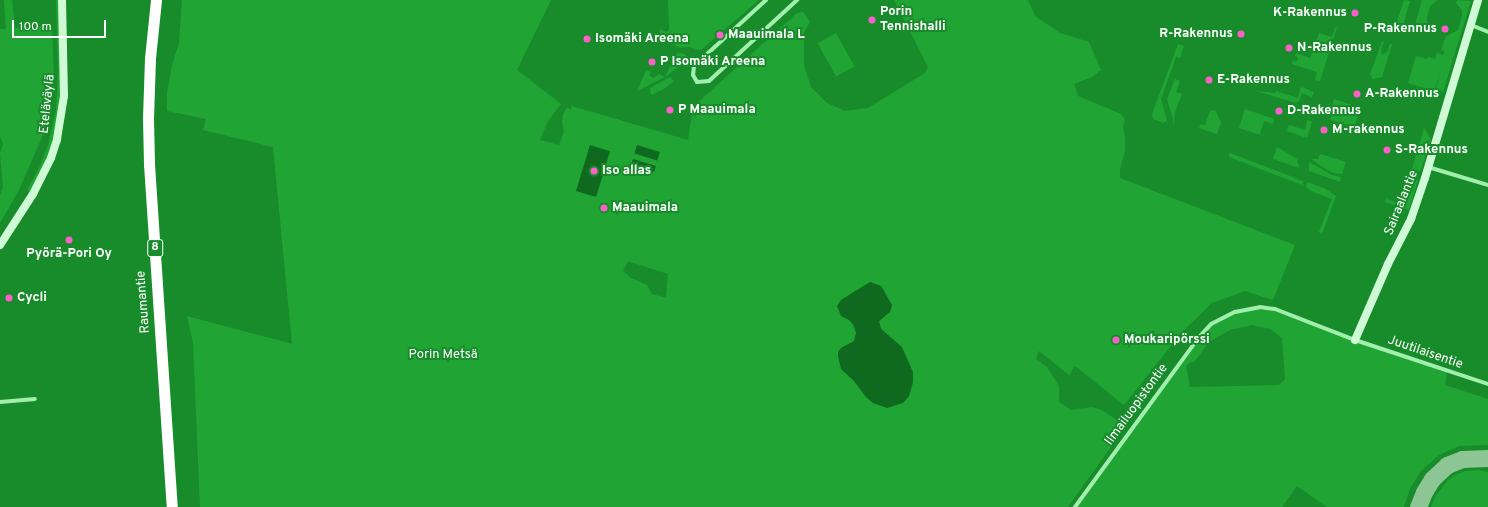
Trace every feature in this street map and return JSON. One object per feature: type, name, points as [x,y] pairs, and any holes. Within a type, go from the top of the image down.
[{"type":"highway","name":"Raumantie","points":[[156,0],[150,58],[148,149],[172,507]]},
{"type":"street","name":"Eteläväylä","points":[[0,245],[33,194],[51,158],[57,139],[64,96],[62,0]]},
{"type":"street","points":[[766,0],[694,66],[694,79],[697,82],[709,81],[797,0]]},
{"type":"street","name":"Sairaalantie","points":[[1356,340],[1388,264],[1411,218],[1428,167],[1478,0]]},
{"type":"street","points":[[1470,25],[1488,32]]},
{"type":"street","points":[[1428,167],[1488,184]]},
{"type":"street","name":"Ilmailuopistontie","points":[[1075,507],[1199,337],[1211,324],[1224,316],[1260,307],[1275,309],[1356,340]]},
{"type":"street","name":"Juutilaisentie","points":[[1356,340],[1488,384]]},
{"type":"street","points":[[0,402],[35,399]]},
{"type":"green space","points":[[4,0],[12,0],[15,28],[52,25],[54,80],[49,121],[19,190],[0,223],[0,195],[3,187],[0,153],[3,144],[0,136],[0,29],[6,29]]},
{"type":"green space","points":[[56,0],[58,0],[59,110],[51,146],[43,167],[30,191],[27,190],[40,166],[48,145],[56,110],[58,74]]},
{"type":"green space","name":"Porin Metsä","points":[[182,0],[551,0],[517,70],[561,104],[548,121],[540,140],[559,145],[564,132],[562,122],[563,115],[567,107],[571,110],[572,106],[688,140],[693,107],[797,13],[803,12],[810,22],[804,33],[804,65],[811,87],[827,103],[845,111],[868,108],[925,73],[928,67],[894,0],[1028,0],[1035,16],[1060,33],[1089,42],[1101,70],[1092,77],[1074,84],[1078,96],[1121,114],[1125,120],[1123,126],[1125,151],[1120,169],[1120,178],[1295,245],[1273,300],[1245,291],[1212,303],[1182,332],[1124,405],[1075,366],[1069,375],[1039,351],[1036,359],[1047,367],[1059,386],[1059,402],[1071,410],[1092,407],[1102,410],[1126,426],[1068,507],[200,507],[193,343],[187,316],[292,344],[273,147],[203,130],[206,119],[167,111],[167,93],[172,65],[179,43]],"holes":[[[628,261],[668,274],[666,298],[652,294],[647,285],[631,278],[623,271]],[[870,282],[881,286],[892,305],[890,312],[879,321],[881,329],[885,333],[913,382],[909,396],[903,403],[866,397],[854,381],[841,369],[841,348],[854,341],[856,333],[841,300]]]},
{"type":"green space","points":[[668,0],[759,0],[701,50],[688,47],[680,48],[660,36],[660,29],[667,32],[669,29]]},
{"type":"green space","points":[[1404,0],[1410,1],[1402,29],[1390,25],[1398,18]]},
{"type":"green space","points":[[1422,0],[1438,0],[1430,6],[1427,17],[1427,23],[1429,28],[1432,30],[1431,33],[1414,28]]},
{"type":"green space","points":[[1457,0],[1471,1],[1443,92],[1435,91],[1441,70],[1434,91],[1408,83],[1416,56],[1427,59],[1428,57],[1435,59],[1437,53],[1443,55],[1445,51],[1441,50],[1446,36],[1458,30],[1462,17],[1462,10],[1456,3]]},
{"type":"green space","points":[[1337,27],[1320,81],[1315,80],[1317,72],[1292,64],[1293,61],[1296,62],[1298,57],[1295,56],[1296,53],[1310,58],[1313,51],[1317,49],[1315,43],[1319,33],[1332,37],[1335,28]]},
{"type":"green space","points":[[836,33],[854,66],[836,76],[818,43]]},
{"type":"green space","points":[[1384,41],[1381,50],[1382,55],[1387,52],[1390,44],[1392,45],[1382,77],[1373,79],[1370,74],[1382,42]]},
{"type":"green space","points":[[1178,44],[1184,46],[1180,58],[1176,57],[1161,99],[1167,121],[1163,123],[1153,119],[1152,114]]},
{"type":"green space","points":[[681,53],[686,55],[682,63],[665,77],[676,54]]},
{"type":"green space","points":[[646,70],[651,72],[649,76],[654,78],[659,74],[665,77],[637,91]]},
{"type":"green space","points":[[670,77],[674,81],[664,89],[651,95],[650,88]]},
{"type":"green space","points":[[1175,79],[1180,81],[1176,92],[1182,94],[1175,112],[1173,127],[1173,119],[1167,99]]},
{"type":"green space","points":[[1301,87],[1314,92],[1312,97],[1302,93],[1299,101],[1296,103],[1256,91],[1275,93],[1276,91],[1298,98]]},
{"type":"green space","points":[[1334,99],[1355,106],[1360,110],[1355,125],[1352,126],[1330,120],[1331,115],[1336,114],[1338,108],[1332,106]]},
{"type":"green space","points":[[1245,109],[1274,119],[1273,124],[1264,121],[1260,134],[1267,137],[1239,128]]},
{"type":"green space","points":[[1215,110],[1221,122],[1217,134],[1199,128],[1201,124],[1205,125],[1210,111]]},
{"type":"green space","points":[[1307,120],[1312,121],[1307,138],[1287,131],[1289,125],[1305,130]]},
{"type":"green space","points":[[1424,128],[1431,140],[1420,172],[1412,169]]},
{"type":"green space","points":[[1277,147],[1297,159],[1299,168],[1273,159]]},
{"type":"green space","points":[[1230,153],[1304,181],[1302,185],[1229,157]]},
{"type":"green space","points":[[1320,154],[1346,162],[1342,174],[1333,173],[1311,159],[1318,159]]},
{"type":"green space","points":[[1309,162],[1332,175],[1341,177],[1340,182],[1309,171]]},
{"type":"green space","points":[[1412,180],[1418,180],[1409,210],[1385,202],[1386,199],[1401,204],[1404,202]]},
{"type":"green space","points":[[1307,182],[1324,188],[1336,196],[1322,234],[1319,232],[1332,199],[1311,191],[1306,187]]},
{"type":"green space","points":[[1248,309],[1275,309],[1355,340],[1447,371],[1445,385],[1488,399],[1488,445],[1459,446],[1439,455],[1420,472],[1410,489],[1404,507],[1327,507],[1297,486],[1282,507],[1075,507],[1201,336],[1211,324],[1224,316]],"holes":[[[1252,325],[1270,329],[1282,338],[1285,379],[1279,385],[1190,387],[1186,366],[1191,362],[1194,362],[1209,342],[1230,330]]]},
{"type":"green space","points":[[1478,470],[1488,472],[1488,507],[1431,507],[1436,495],[1448,480],[1455,475],[1466,471]]},
{"type":"shaded area","name":"Iso allas","points":[[590,145],[610,151],[596,197],[576,191]]},
{"type":"shaded area","points":[[637,145],[660,152],[657,161],[634,154]]},
{"type":"shaded area","points":[[633,159],[656,166],[654,172],[631,166]]},
{"type":"shaded area","points":[[870,282],[881,286],[892,305],[890,312],[879,321],[881,329],[902,347],[913,372],[913,382],[909,396],[903,403],[887,408],[873,403],[866,397],[854,381],[841,369],[838,356],[838,352],[841,348],[854,341],[856,333],[854,325],[849,320],[841,316],[837,306],[841,300]]},
{"type":"taxiway","points":[[1418,507],[1424,492],[1432,479],[1447,465],[1462,459],[1488,458]]},
{"type":"place","name":"K-Rakennus","points":[[1355,13]]},
{"type":"place","name":"Porin Tennishalli","points":[[872,20]]},
{"type":"place","name":"P-Rakennus","points":[[1445,29]]},
{"type":"place","name":"R-Rakennus","points":[[1241,34]]},
{"type":"place","name":"Maauimala L","points":[[720,35]]},
{"type":"place","name":"Isomäki Areena","points":[[587,39]]},
{"type":"place","name":"N-Rakennus","points":[[1289,48]]},
{"type":"place","name":"P Isomäki Areena","points":[[652,62]]},
{"type":"place","name":"E-Rakennus","points":[[1209,80]]},
{"type":"place","name":"A-Rakennus","points":[[1357,94]]},
{"type":"place","name":"P Maauimala","points":[[670,110]]},
{"type":"place","name":"D-Rakennus","points":[[1279,111]]},
{"type":"place","name":"M-rakennus","points":[[1324,130]]},
{"type":"place","name":"S-Rakennus","points":[[1387,150]]},
{"type":"place","name":"Iso allas","points":[[594,171]]},
{"type":"place","name":"Maauimala","points":[[604,208]]},
{"type":"place","name":"Pyörä-Pori Oy","points":[[69,240]]},
{"type":"place","name":"Cycli","points":[[9,298]]},
{"type":"place","name":"Moukaripörssi","points":[[1116,340]]}]
